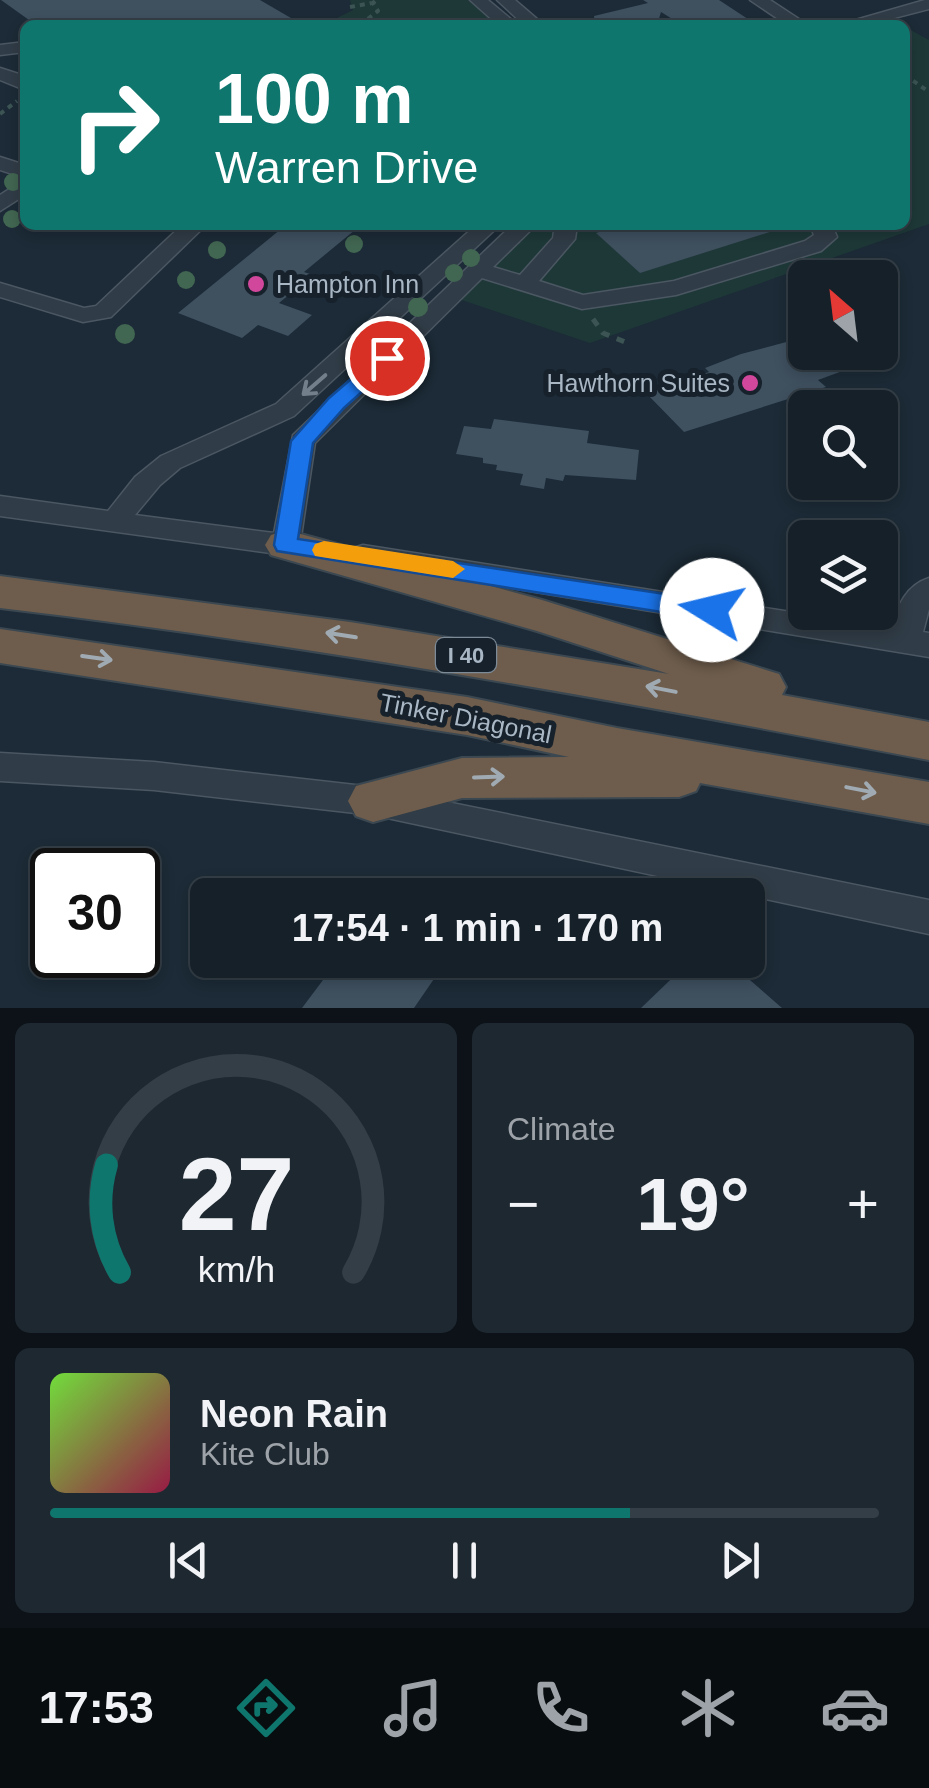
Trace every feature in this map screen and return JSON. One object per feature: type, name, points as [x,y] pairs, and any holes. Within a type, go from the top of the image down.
[{"type":"highway","points":[[286,545],[542,616],[929,741]]},
{"type":"highway","name":"I 40","points":[[0,592],[296,628],[556,669],[929,741]]},
{"type":"highway","name":"Tinker Diagonal","points":[[0,646],[302,688],[929,803]]},
{"type":"highway","points":[[373,801],[462,778],[793,777]]},
{"type":"street","points":[[478,0],[503,20]]},
{"type":"street","points":[[504,0],[528,20]]},
{"type":"street","points":[[758,0],[791,20]]},
{"type":"street","points":[[867,20],[929,4]]},
{"type":"street","points":[[0,30],[13,48]]},
{"type":"street","points":[[0,205],[20,189]]},
{"type":"street","points":[[0,290],[83,315],[103,312],[190,230]]},
{"type":"street","points":[[116,522],[158,471],[184,454],[284,410],[483,230]]},
{"type":"street","points":[[286,545],[302,441],[520,230]]},
{"type":"street","points":[[526,284],[564,240],[565,230]]},
{"type":"street","points":[[478,270],[582,302],[676,288],[812,246],[826,237],[823,230]]},
{"type":"street","points":[[0,506],[286,545],[918,643],[910,612],[929,589]]},
{"type":"street","points":[[0,767],[154,776],[373,801],[929,917]]},
{"type":"path","points":[[350,7],[375,2],[378,11],[363,20]]},
{"type":"green space","points":[[350,0],[468,0],[494,20],[333,20],[353,10]]},
{"type":"green space","points":[[910,30],[929,40],[929,224],[826,260],[788,260],[788,273],[590,343],[459,299],[526,230],[910,230]]},
{"type":"building","points":[[1,0],[260,0],[294,20],[29,20]]},
{"type":"building","points":[[643,0],[719,0],[749,20],[674,20],[661,12],[659,20],[594,20],[594,16],[648,3]]},
{"type":"building","name":"Hampton Inn","points":[[280,230],[355,230],[304,272],[313,275],[279,303],[312,315],[288,336],[258,325],[242,338],[178,313]]},
{"type":"building","points":[[606,230],[776,230],[640,273],[596,233]]},
{"type":"building","name":"Hawthorn Suites","points":[[788,342],[788,370],[845,370],[818,380],[826,387],[788,390],[788,399],[684,432],[647,394],[709,372],[705,368]]},
{"type":"building","points":[[494,419],[589,431],[587,443],[639,450],[636,480],[565,475],[563,481],[546,478],[544,489],[520,485],[523,474],[496,470],[497,465],[483,463],[483,458],[456,454],[464,426],[491,429]]},
{"type":"building","points":[[324,978],[435,978],[414,1008],[302,1008]]},
{"type":"building","points":[[672,978],[748,978],[782,1008],[641,1008]]},
{"type":"slow traffic","points":[[324,550],[453,569]]},
{"type":"place","name":"Hampton Inn","points":[[256,284]]},
{"type":"place","name":"Hawthorn Suites","points":[[750,383]]},
{"type":"route","points":[[387,358],[302,441],[286,545],[712,610]]}]
